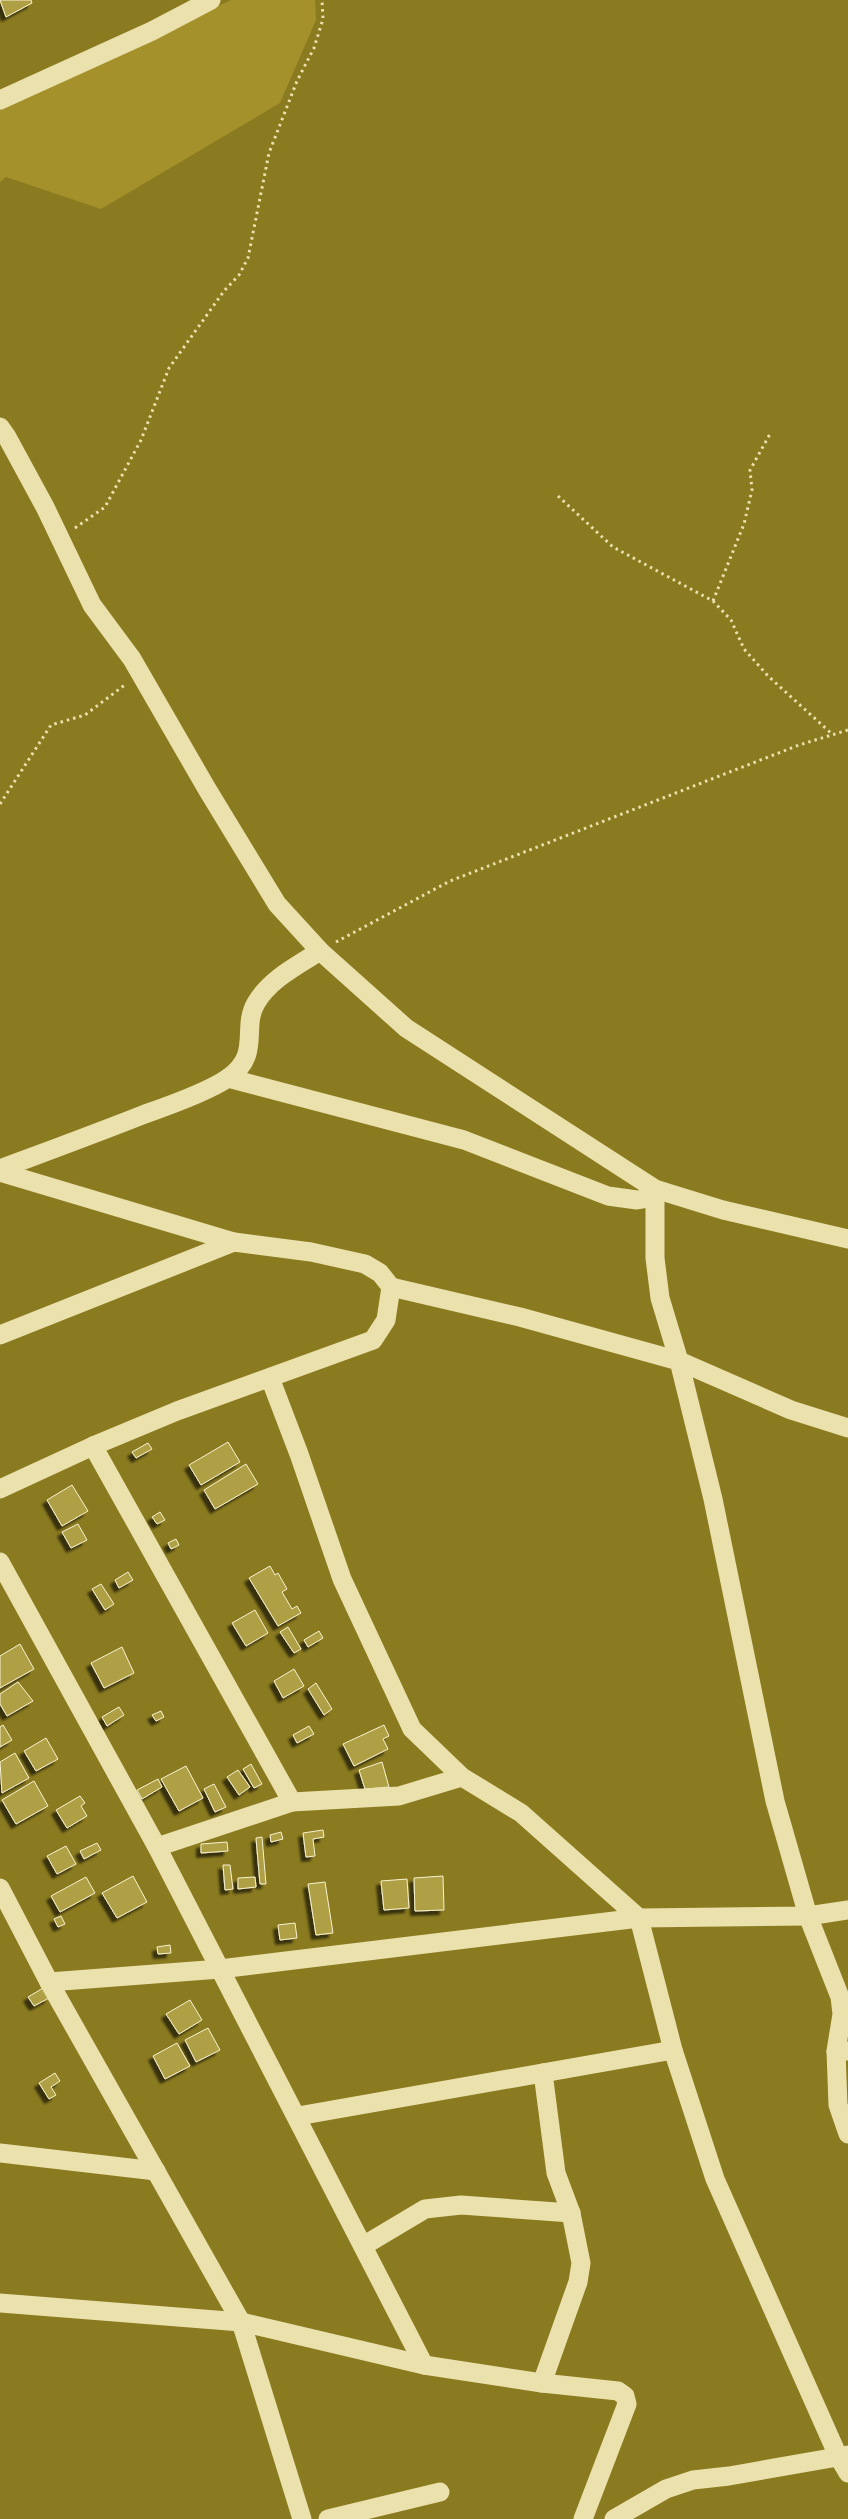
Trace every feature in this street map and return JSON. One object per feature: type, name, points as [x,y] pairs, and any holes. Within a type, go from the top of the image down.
[{"type":"street","points":[[0,100],[152,31],[211,0]]},
{"type":"street","points":[[0,427],[41,499],[92,604],[140,674],[277,904],[320,950],[406,1028],[471,1067],[655,1193],[848,1239]]},
{"type":"street","points":[[0,1171],[175,1103],[228,1078],[243,1063],[249,1052],[250,1026],[255,1004],[271,983],[320,950]]},
{"type":"street","points":[[228,1078],[464,1140],[608,1196],[637,1200],[655,1193]]},
{"type":"street","points":[[0,1171],[234,1242],[311,1252],[365,1264],[380,1273],[390,1287],[520,1318],[679,1361],[791,1410],[848,1428]]},
{"type":"street","points":[[655,1193],[655,1258],[660,1298],[679,1361],[716,1508],[776,1800],[808,1916],[840,1997],[842,2051],[838,2105],[848,2134]]},
{"type":"street","points":[[0,1335],[234,1242]]},
{"type":"street","points":[[0,1489],[93,1446],[177,1411],[373,1340],[386,1320],[390,1287]]},
{"type":"street","points":[[270,1378],[299,1454],[342,1579],[412,1729],[462,1777],[522,1813],[639,1918],[673,2050],[715,2179],[843,2455],[848,2473]]},
{"type":"street","points":[[93,1446],[292,1802]]},
{"type":"street","points":[[0,1562],[157,1847],[298,2116],[424,2365]]},
{"type":"street","points":[[157,1847],[292,1802],[399,1796],[462,1777]]},
{"type":"street","points":[[0,1888],[49,1982],[241,2322],[302,2519]]},
{"type":"street","points":[[49,1982],[220,1969],[639,1918],[808,1916],[848,1910]]},
{"type":"street","points":[[298,2116],[673,2050]]},
{"type":"street","points":[[542,2383],[578,2282],[582,2264],[571,2213],[556,2173],[543,2073]]},
{"type":"street","points":[[0,2153],[156,2171]]},
{"type":"street","points":[[363,2246],[425,2208],[461,2205],[571,2213]]},
{"type":"street","points":[[2,2305],[241,2322],[424,2365],[542,2383],[618,2390],[623,2392],[627,2400],[583,2519]]},
{"type":"street","points":[[614,2519],[666,2489],[693,2480],[756,2472],[843,2455]]},
{"type":"street","points":[[328,2519],[440,2492]]},
{"type":"path","points":[[60,539],[105,507],[141,440],[169,368],[224,291],[239,274],[248,258],[270,153],[297,81],[314,48],[323,19],[322,0]]},
{"type":"path","points":[[713,601],[744,524],[752,490],[750,470],[770,434]]},
{"type":"path","points":[[558,496],[613,547],[713,601],[731,620],[744,649],[768,676],[833,734]]},
{"type":"path","points":[[0,804],[51,725],[85,715],[140,674]]},
{"type":"path","points":[[320,950],[450,881],[799,745],[848,730]]},
{"type":"shaded area","points":[[231,0],[315,0],[316,20],[280,103],[101,209],[6,177],[0,182],[0,108]]},
{"type":"building","points":[[0,0],[31,0],[32,3],[6,17]]},
{"type":"building","points":[[228,1442],[240,1462],[201,1485],[189,1465]]},
{"type":"building","points":[[148,1443],[152,1449],[136,1458],[132,1452]]},
{"type":"building","points":[[246,1464],[258,1484],[215,1509],[204,1490]]},
{"type":"building","points":[[72,1485],[88,1511],[62,1526],[47,1500]]},
{"type":"building","points":[[160,1512],[165,1520],[157,1524],[152,1517]]},
{"type":"building","points":[[78,1524],[87,1540],[71,1548],[62,1532]]},
{"type":"building","points":[[176,1539],[179,1545],[171,1549],[168,1543]]},
{"type":"building","points":[[270,1566],[275,1575],[278,1573],[287,1589],[282,1592],[292,1609],[297,1606],[301,1613],[278,1626],[249,1578]]},
{"type":"building","points":[[128,1572],[133,1580],[119,1588],[115,1580]]},
{"type":"building","points":[[101,1584],[114,1604],[105,1610],[92,1589]]},
{"type":"building","points":[[255,1610],[268,1633],[246,1646],[232,1623]]},
{"type":"building","points":[[288,1627],[301,1649],[294,1653],[280,1632]]},
{"type":"building","points":[[319,1631],[323,1638],[308,1647],[304,1640]]},
{"type":"building","points":[[20,1644],[34,1669],[0,1688],[0,1656]]},
{"type":"building","points":[[122,1647],[134,1673],[104,1688],[91,1663]]},
{"type":"building","points":[[294,1669],[304,1686],[283,1698],[274,1681]]},
{"type":"building","points":[[18,1682],[33,1701],[7,1716],[0,1704],[0,1694]]},
{"type":"building","points":[[316,1683],[332,1709],[324,1715],[308,1689]]},
{"type":"building","points":[[119,1707],[124,1715],[107,1726],[102,1717]]},
{"type":"building","points":[[161,1711],[164,1717],[156,1721],[152,1715]]},
{"type":"building","points":[[3,1725],[12,1740],[0,1747],[0,1727]]},
{"type":"building","points":[[384,1725],[389,1736],[383,1739],[388,1749],[354,1766],[343,1744]]},
{"type":"building","points":[[309,1726],[314,1734],[297,1743],[293,1735]]},
{"type":"building","points":[[46,1738],[58,1759],[36,1771],[24,1751]]},
{"type":"building","points":[[15,1753],[29,1778],[2,1793],[0,1762]]},
{"type":"building","points":[[382,1762],[389,1787],[365,1789],[359,1770]]},
{"type":"building","points":[[251,1764],[262,1784],[254,1788],[243,1769]]},
{"type":"building","points":[[186,1766],[203,1798],[179,1811],[161,1779]]},
{"type":"building","points":[[238,1770],[250,1787],[239,1795],[227,1777]]},
{"type":"building","points":[[158,1779],[162,1787],[142,1799],[137,1790]]},
{"type":"building","points":[[34,1781],[48,1806],[16,1824],[2,1800]]},
{"type":"building","points":[[214,1784],[226,1807],[215,1812],[204,1789]]},
{"type":"building","points":[[80,1796],[85,1803],[81,1806],[87,1816],[67,1828],[56,1810]]},
{"type":"building","points":[[323,1830],[324,1837],[313,1839],[315,1856],[306,1857],[303,1833]]},
{"type":"building","points":[[281,1832],[283,1839],[271,1842],[270,1835]]},
{"type":"building","points":[[262,1837],[266,1884],[260,1884],[256,1838]]},
{"type":"building","points":[[227,1842],[228,1851],[201,1853],[201,1844]]},
{"type":"building","points":[[97,1843],[101,1850],[84,1859],[80,1851]]},
{"type":"building","points":[[66,1846],[76,1864],[57,1874],[47,1856]]},
{"type":"building","points":[[223,1865],[230,1865],[233,1889],[225,1890]]},
{"type":"building","points":[[133,1876],[147,1902],[117,1918],[102,1893]]},
{"type":"building","points":[[443,1876],[444,1910],[415,1911],[414,1878]]},
{"type":"building","points":[[86,1877],[95,1893],[60,1912],[51,1896]]},
{"type":"building","points":[[255,1877],[256,1887],[238,1889],[238,1878]]},
{"type":"building","points":[[407,1879],[409,1908],[384,1910],[381,1881]]},
{"type":"building","points":[[325,1882],[333,1933],[316,1935],[308,1884]]},
{"type":"building","points":[[61,1916],[65,1924],[58,1927],[54,1919]]},
{"type":"building","points":[[295,1923],[297,1938],[280,1940],[278,1925]]},
{"type":"building","points":[[170,1945],[171,1953],[158,1954],[157,1947]]},
{"type":"building","points":[[43,1988],[49,1998],[34,2006],[28,1997]]},
{"type":"building","points":[[190,2000],[202,2020],[179,2034],[166,2014]]},
{"type":"building","points":[[208,2028],[220,2050],[196,2062],[185,2040]]},
{"type":"building","points":[[177,2043],[190,2066],[165,2079],[153,2056]]},
{"type":"building","points":[[55,2073],[60,2081],[51,2087],[56,2095],[49,2099],[39,2083]]}]
